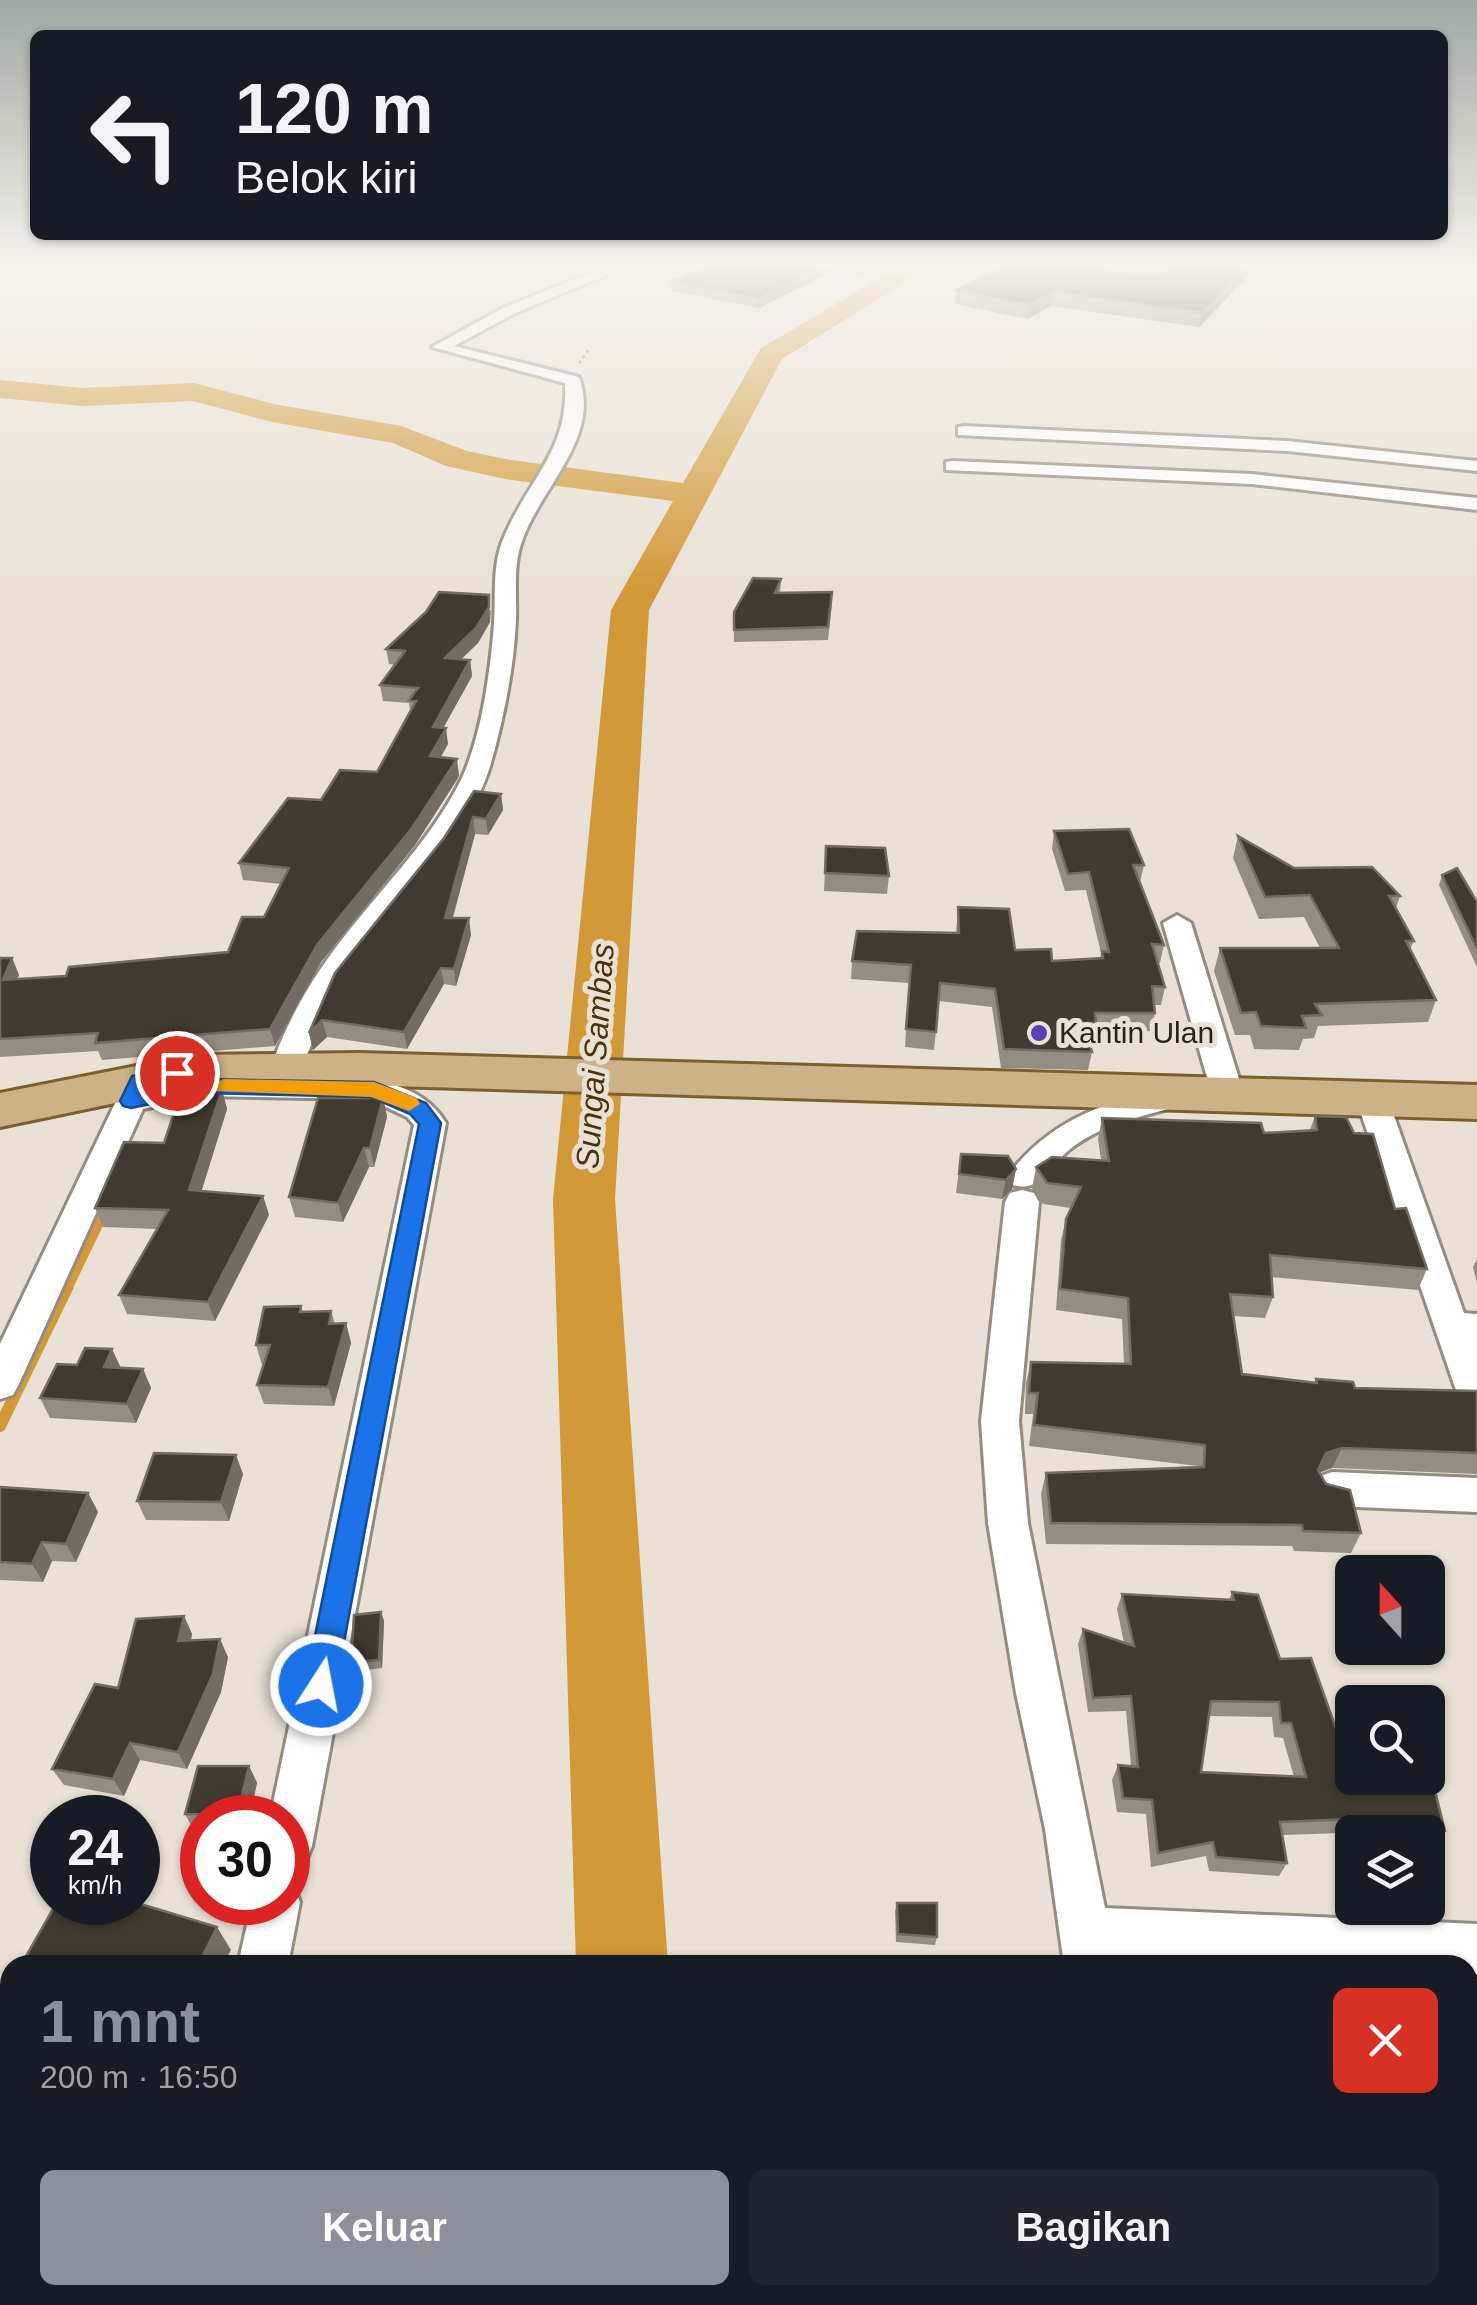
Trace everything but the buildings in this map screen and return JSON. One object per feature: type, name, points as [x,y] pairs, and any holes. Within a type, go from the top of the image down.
[{"type":"main road","points":[[0,1110],[136,1091],[192,1071],[284,1070],[1477,1102]]},
{"type":"street","points":[[284,1070],[292,1041],[346,954],[421,862],[476,774],[503,636],[504,570],[514,536],[573,430],[573,380],[551,375]]},
{"type":"street","points":[[964,431],[1288,446],[1477,466]]},
{"type":"street","points":[[952,466],[1252,479],[1477,504]]},
{"type":"street","points":[[1177,923],[1210,1094],[1128,1108],[1077,1127],[1045,1150],[1024,1189],[1005,1344],[1000,1421],[1008,1523],[1038,1693],[1068,1829],[1085,1949],[1477,1949]]},
{"type":"street","points":[[0,1384],[136,1091],[203,1086],[374,1090],[418,1109],[430,1123],[298,1795]]},
{"type":"street","points":[[1372,1099],[1464,1328],[1477,1396]]},
{"type":"street","points":[[1332,1489],[1477,1494]]},
{"type":"street","points":[[265,1955],[271,1925]]},
{"type":"waterway","name":"Sungai Sambas","points":[[622,1955],[584,1199],[630,610],[760,375]]},
{"type":"waterway","points":[[0,389],[83,397],[194,392],[272,413],[401,435],[458,459],[505,469],[693,494]]},
{"type":"waterway","points":[[67,1289],[105,1210]]},
{"type":"waterway","points":[[0,1426],[68,1286]]},
{"type":"slow traffic","points":[[223,1086],[382,1090],[409,1104]]},
{"type":"place","name":"Kantin Ulan","points":[[1039,1033]]},
{"type":"route","points":[[177,1073],[140,1081],[131,1101],[203,1086],[382,1090],[418,1109],[430,1123],[321,1685]]}]
